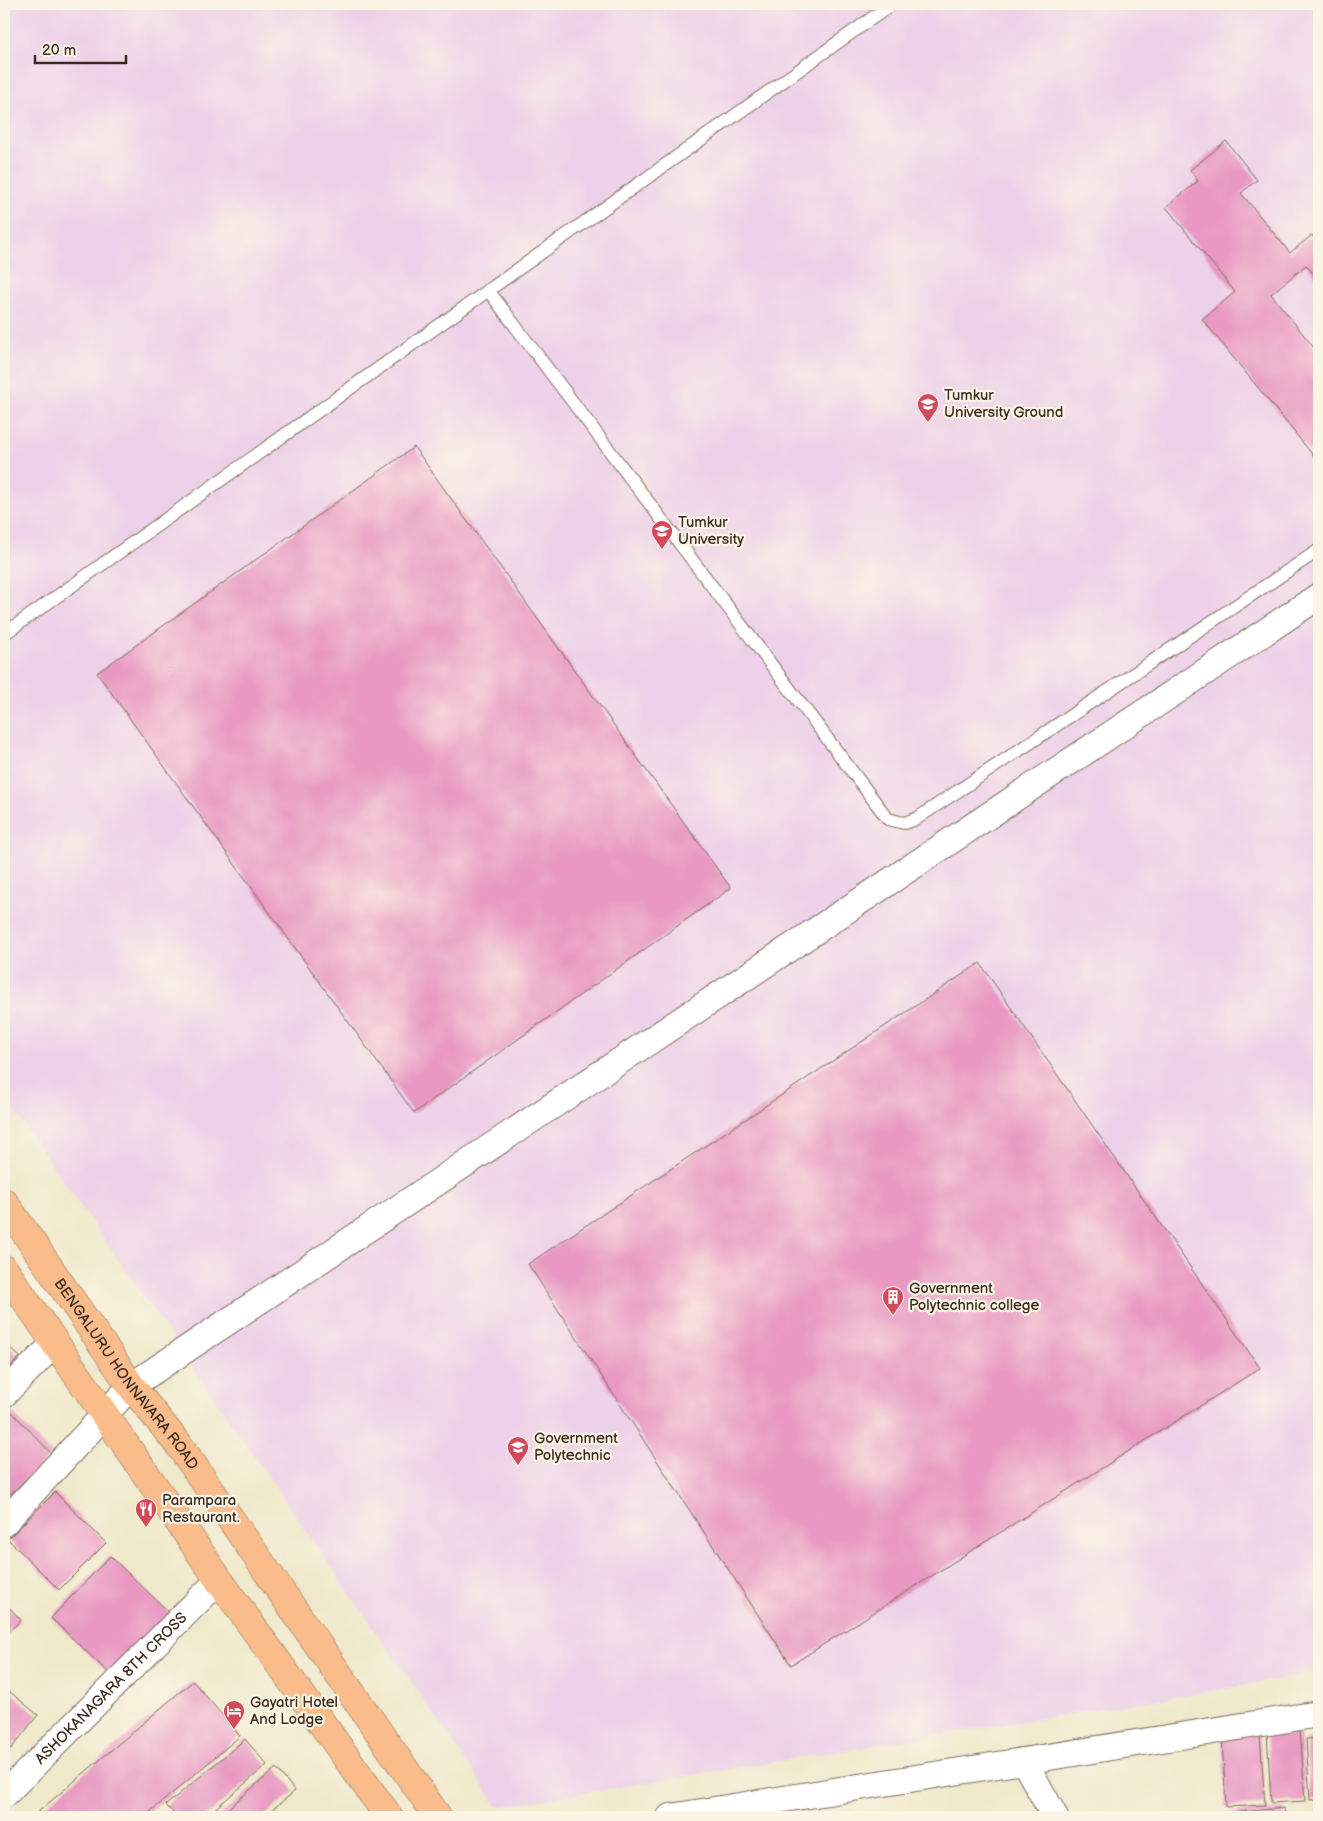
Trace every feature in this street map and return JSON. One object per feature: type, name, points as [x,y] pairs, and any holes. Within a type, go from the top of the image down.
[{"type":"main road","name":"BENGALURU HONNAVARA ROAD","points":[[4,1202],[131,1386],[179,1445],[438,1817]]},
{"type":"main road","points":[[4,1269],[219,1580],[389,1817]]},
{"type":"street","points":[[4,1523],[131,1386],[1319,596]]},
{"type":"street","points":[[4,1394],[55,1342]]},
{"type":"street","name":"ASHOKANAGARA 8TH CROSS","points":[[4,1795],[219,1580]]},
{"type":"street","points":[[670,1817],[1319,1714]]},
{"type":"street","points":[[1024,1761],[1055,1817]]},
{"type":"lane","points":[[4,634],[892,4]]},
{"type":"lane","points":[[488,290],[888,819],[904,824],[916,819],[1319,550]]},
{"type":"shaded area","name":"Tumkur University","points":[[4,4],[1319,4],[1319,1673],[498,1807],[4,1096]]},
{"type":"building","points":[[1226,141],[1257,180],[1241,193],[1290,253],[1312,235],[1319,245],[1319,280],[1306,265],[1271,294],[1319,354],[1319,458],[1317,460],[1202,319],[1235,292],[1166,207],[1198,181],[1190,170]]},
{"type":"building","points":[[414,447],[731,888],[414,1113],[97,673]]},
{"type":"building","name":"Government Polytechnic college","points":[[980,963],[1260,1368],[791,1665],[528,1264]]},
{"type":"building","points":[[4,1342],[20,1357],[4,1373]]},
{"type":"building","points":[[7,1407],[52,1454],[4,1500],[4,1410]]},
{"type":"building","points":[[55,1492],[106,1543],[59,1590],[8,1539]]},
{"type":"building","points":[[110,1556],[172,1615],[113,1677],[51,1618]]},
{"type":"building","points":[[4,1602],[21,1620],[4,1636]]},
{"type":"building","points":[[193,1681],[240,1736],[144,1817],[32,1817]]},
{"type":"building","points":[[4,1687],[38,1715],[11,1749],[4,1743]]},
{"type":"building","points":[[1300,1729],[1305,1801],[1271,1803],[1267,1731]]},
{"type":"building","points":[[1260,1735],[1265,1805],[1226,1807],[1222,1737]]},
{"type":"building","points":[[1319,1738],[1319,1800],[1310,1800],[1306,1739]]},
{"type":"building","points":[[245,1739],[267,1765],[205,1817],[177,1817],[166,1805]]},
{"type":"building","points":[[276,1768],[295,1791],[263,1817],[218,1817]]},
{"type":"building","points":[[1284,1808],[1285,1817],[1217,1817],[1216,1814]]},
{"type":"place","name":"Tumkur University Ground","points":[[928,423]]},
{"type":"place","name":"Tumkur University","points":[[662,550]]},
{"type":"place","name":"Government Polytechnic college","points":[[893,1316]]},
{"type":"place","name":"Government Polytechnic","points":[[518,1466]]},
{"type":"place","name":"Parampara Restaurant.","points":[[146,1528]]},
{"type":"place","name":"Gayatri Hotel And Lodge","points":[[234,1730]]}]
